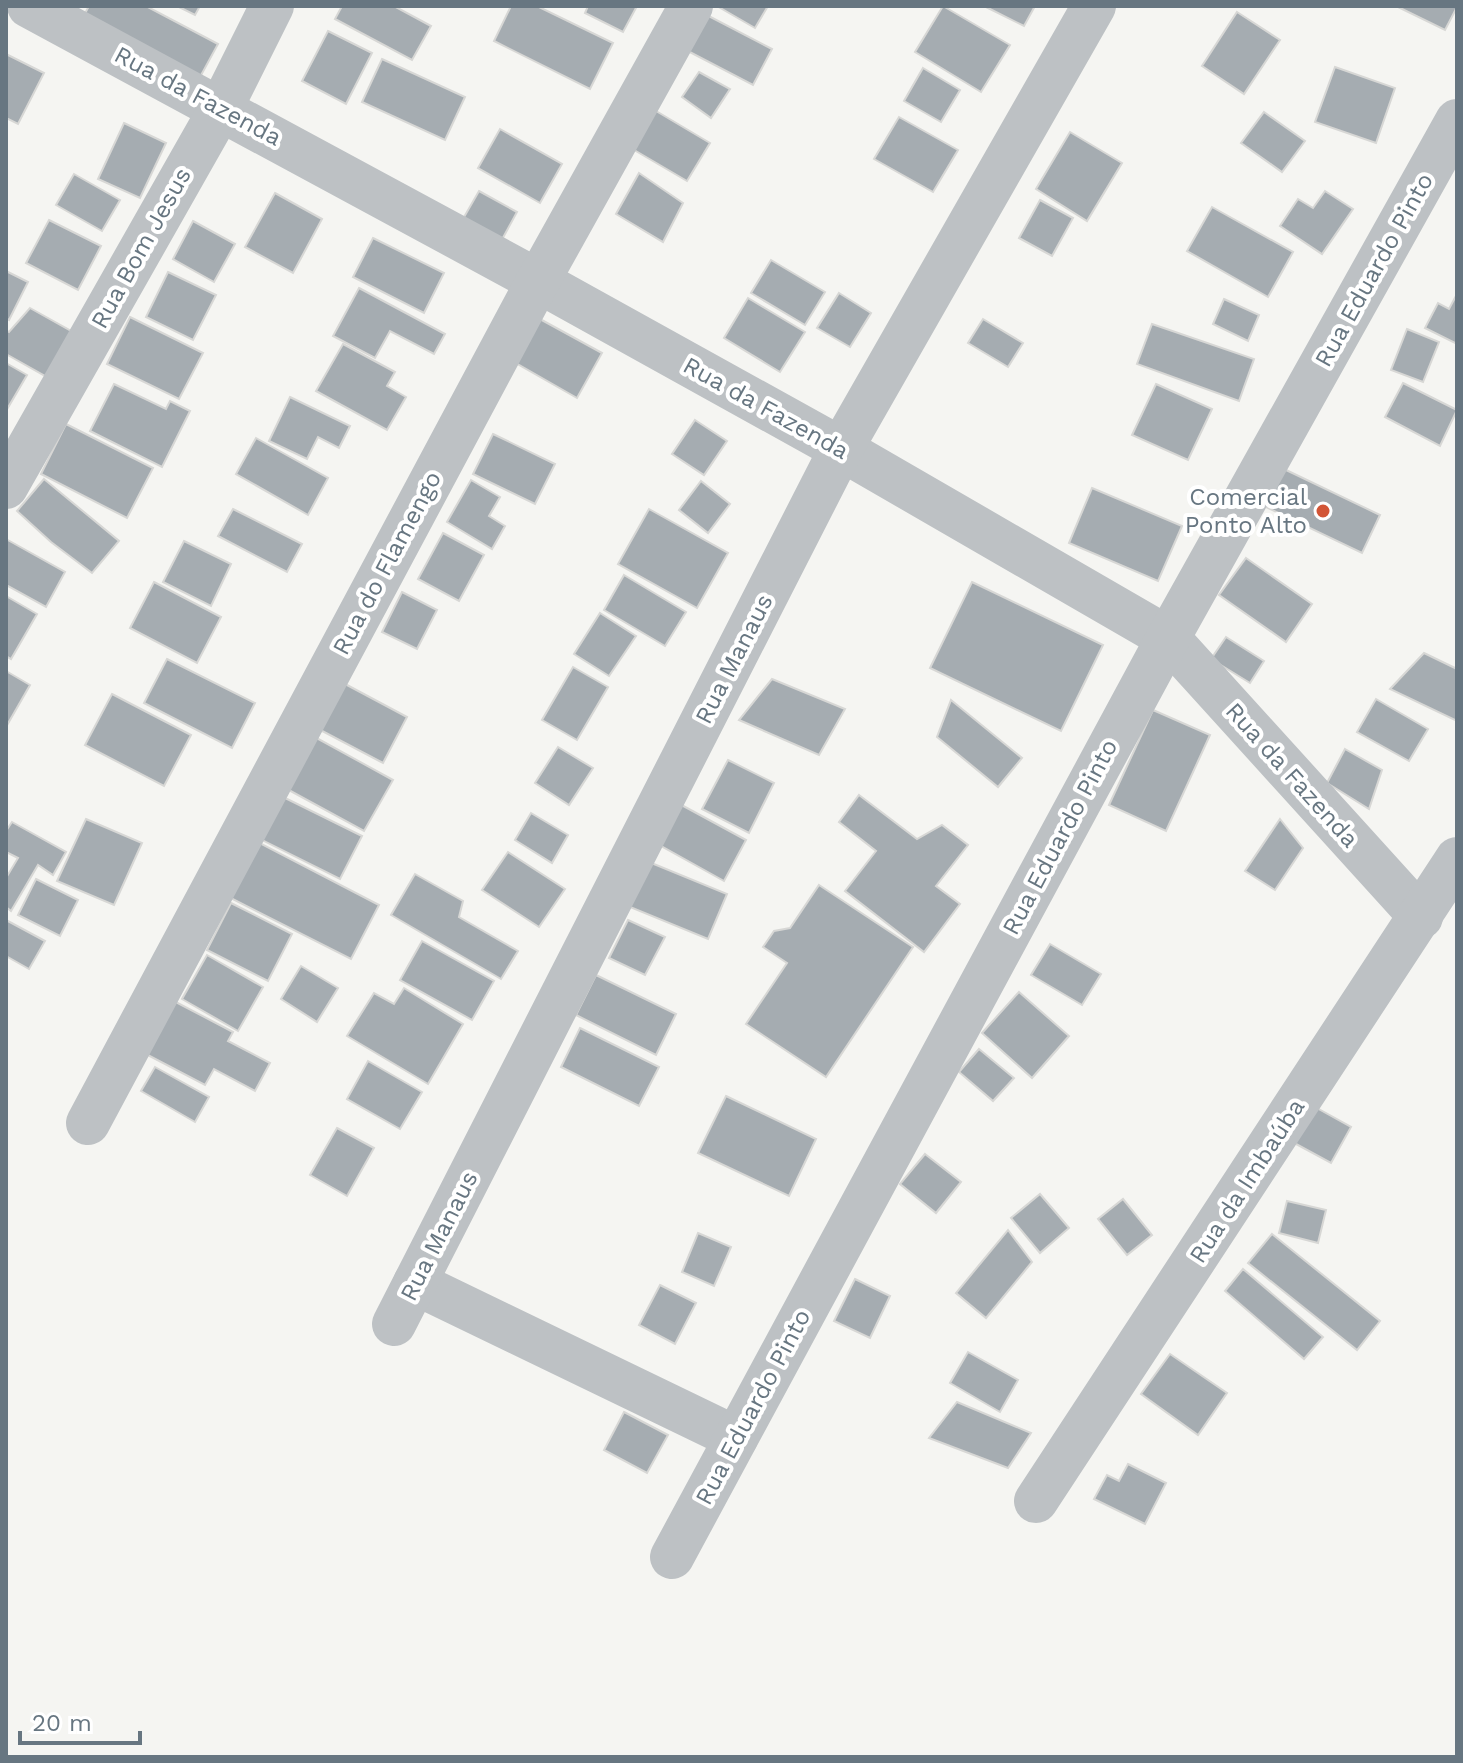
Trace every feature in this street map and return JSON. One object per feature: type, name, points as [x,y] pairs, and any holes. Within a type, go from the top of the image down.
[{"type":"street","name":"Rua da Fazenda","points":[[29,6],[221,108],[841,449],[1168,638],[1421,917]]},
{"type":"street","name":"Rua Bom Jesus","points":[[6,487],[221,108],[272,6]]},
{"type":"street","name":"Rua do Flamengo","points":[[88,1123],[538,281],[691,6]]},
{"type":"street","name":"Rua Manaus","points":[[394,1324],[841,449],[1094,6]]},
{"type":"street","name":"Rua Eduardo Pinto","points":[[672,1557],[1168,638],[1457,121]]},
{"type":"street","name":"Rua da Imbaúba","points":[[1036,1501],[1457,859]]},
{"type":"street","points":[[415,1283],[736,1438]]},
{"type":"building","points":[[89,6],[146,6],[218,44],[199,79],[83,17]]},
{"type":"building","points":[[177,6],[200,6],[195,15]]},
{"type":"building","points":[[342,6],[394,6],[431,26],[412,60],[335,19]]},
{"type":"building","points":[[511,6],[537,6],[613,43],[590,89],[494,41]]},
{"type":"building","points":[[588,6],[637,6],[623,32],[585,13]]},
{"type":"building","points":[[717,6],[768,6],[755,28]]},
{"type":"building","points":[[943,6],[1010,45],[981,92],[915,52]]},
{"type":"building","points":[[984,6],[1035,6],[1024,26]]},
{"type":"building","points":[[1396,6],[1457,6],[1457,7],[1445,30]]},
{"type":"building","points":[[701,12],[772,49],[753,85],[682,48]]},
{"type":"building","points":[[1237,12],[1280,40],[1244,94],[1202,66]]},
{"type":"building","points":[[328,31],[372,53],[346,104],[302,81]]},
{"type":"building","points":[[6,54],[44,73],[18,124],[6,118]]},
{"type":"building","points":[[382,59],[465,97],[445,140],[362,102]]},
{"type":"building","points":[[1335,67],[1395,88],[1376,143],[1315,122]]},
{"type":"building","points":[[923,68],[960,90],[941,122],[904,101]]},
{"type":"building","points":[[699,72],[730,89],[711,118],[682,97]]},
{"type":"building","points":[[651,108],[710,143],[687,181],[629,147]]},
{"type":"building","points":[[1264,112],[1305,141],[1282,172],[1241,143]]},
{"type":"building","points":[[899,117],[958,150],[933,192],[874,159]]},
{"type":"building","points":[[124,123],[166,143],[140,198],[98,179]]},
{"type":"building","points":[[500,129],[562,164],[540,203],[478,168]]},
{"type":"building","points":[[1070,132],[1122,163],[1087,221],[1036,189]]},
{"type":"building","points":[[639,173],[683,203],[663,242],[616,214]]},
{"type":"building","points":[[74,174],[120,200],[102,231],[56,205]]},
{"type":"building","points":[[479,191],[517,212],[499,245],[460,224]]},
{"type":"building","points":[[1325,191],[1353,209],[1322,254],[1280,226],[1298,199],[1313,208]]},
{"type":"building","points":[[275,193],[322,219],[293,273],[245,247]]},
{"type":"building","points":[[1040,200],[1073,218],[1052,256],[1019,238]]},
{"type":"building","points":[[1212,207],[1293,252],[1268,297],[1187,251]]},
{"type":"building","points":[[49,220],[101,246],[78,290],[26,263]]},
{"type":"building","points":[[193,221],[235,244],[214,282],[173,259]]},
{"type":"building","points":[[373,238],[444,273],[424,313],[353,277]]},
{"type":"building","points":[[771,260],[825,292],[805,325],[751,293]]},
{"type":"building","points":[[6,271],[28,282],[9,320],[6,318]]},
{"type":"building","points":[[168,272],[216,295],[193,340],[146,317]]},
{"type":"building","points":[[359,288],[445,334],[434,354],[390,331],[375,358],[333,336]]},
{"type":"building","points":[[839,293],[871,313],[850,347],[817,328]]},
{"type":"building","points":[[1457,294],[1457,344],[1425,328],[1438,303],[1449,309]]},
{"type":"building","points":[[748,298],[805,332],[780,372],[724,338]]},
{"type":"building","points":[[1224,299],[1259,315],[1248,341],[1213,324]]},
{"type":"building","points":[[30,308],[71,331],[47,377],[6,354],[6,330],[9,332]]},
{"type":"building","points":[[529,313],[602,353],[577,398],[505,357]]},
{"type":"building","points":[[130,317],[203,353],[179,399],[107,364]]},
{"type":"building","points":[[983,319],[1023,343],[1008,367],[968,343]]},
{"type":"building","points":[[1152,324],[1254,359],[1239,401],[1137,364]]},
{"type":"building","points":[[1407,329],[1439,342],[1423,382],[1391,370]]},
{"type":"building","points":[[343,344],[395,372],[387,386],[406,397],[387,430],[316,391]]},
{"type":"building","points":[[6,363],[27,375],[6,411]]},
{"type":"building","points":[[1403,383],[1457,410],[1440,446],[1385,417]]},
{"type":"building","points":[[114,384],[166,409],[170,401],[190,411],[162,467],[90,431]]},
{"type":"building","points":[[1156,384],[1212,409],[1188,460],[1132,435]]},
{"type":"building","points":[[290,397],[350,426],[339,448],[318,437],[307,459],[269,441]]},
{"type":"building","points":[[695,420],[727,441],[704,475],[672,454]]},
{"type":"building","points":[[66,424],[153,468],[127,518],[41,474]]},
{"type":"building","points":[[493,434],[555,464],[535,504],[473,474]]},
{"type":"building","points":[[256,438],[328,478],[308,515],[236,474]]},
{"type":"building","name":"Comercial Ponto Alto","points":[[1284,469],[1380,515],[1362,553],[1266,507]]},
{"type":"building","points":[[44,479],[119,541],[92,573],[17,511]]},
{"type":"building","points":[[471,480],[500,497],[489,516],[505,526],[492,549],[447,522]]},
{"type":"building","points":[[701,481],[730,504],[708,533],[679,510]]},
{"type":"building","points":[[1092,488],[1182,526],[1158,581],[1069,543]]},
{"type":"building","points":[[233,509],[302,544],[287,572],[218,536]]},
{"type":"building","points":[[649,509],[728,553],[697,608],[618,564]]},
{"type":"building","points":[[443,533],[484,555],[459,601],[418,579]]},
{"type":"building","points":[[6,539],[65,572],[46,607],[6,585]]},
{"type":"building","points":[[184,541],[231,564],[211,606],[163,582]]},
{"type":"building","points":[[1246,558],[1312,604],[1286,642],[1219,595]]},
{"type":"building","points":[[624,575],[686,612],[665,646],[604,610]]},
{"type":"building","points":[[154,582],[221,617],[197,663],[130,628]]},
{"type":"building","points":[[972,582],[1103,645],[1061,731],[930,668]]},
{"type":"building","points":[[402,592],[437,610],[417,649],[382,632]]},
{"type":"building","points":[[6,596],[37,614],[11,659],[6,656]]},
{"type":"building","points":[[600,613],[636,636],[609,676],[574,654]]},
{"type":"building","points":[[1226,637],[1264,661],[1250,683],[1211,659]]},
{"type":"building","points":[[1424,653],[1457,669],[1457,721],[1390,689]]},
{"type":"building","points":[[167,659],[255,703],[232,748],[144,703]]},
{"type":"building","points":[[573,667],[608,687],[577,740],[542,720]]},
{"type":"building","points":[[6,671],[30,685],[6,727]]},
{"type":"building","points":[[332,677],[407,717],[383,763],[307,723]]},
{"type":"building","points":[[772,679],[845,709],[819,755],[739,720]]},
{"type":"building","points":[[112,694],[191,735],[164,786],[85,745]]},
{"type":"building","points":[[1376,699],[1428,729],[1409,761],[1357,732]]},
{"type":"building","points":[[951,700],[1022,758],[998,787],[937,737]]},
{"type":"building","points":[[1153,710],[1210,735],[1166,831],[1109,805]]},
{"type":"building","points":[[302,730],[393,780],[364,831],[274,782]]},
{"type":"building","points":[[558,747],[593,768],[569,805],[535,783]]},
{"type":"building","points":[[1345,749],[1382,770],[1369,809],[1327,783]]},
{"type":"building","points":[[728,760],[774,783],[749,833],[702,809]]},
{"type":"building","points":[[271,791],[362,836],[340,879],[250,834]]},
{"type":"building","points":[[859,795],[917,839],[942,825],[968,845],[936,886],[960,904],[924,952],[845,891],[876,851],[839,822]]},
{"type":"building","points":[[676,802],[746,840],[724,881],[654,842]]},
{"type":"building","points":[[531,813],[568,835],[552,863],[515,840]]},
{"type":"building","points":[[86,819],[142,843],[114,905],[57,881]]},
{"type":"building","points":[[1280,819],[1303,848],[1275,890],[1245,871]]},
{"type":"building","points":[[12,822],[66,852],[53,875],[38,865],[11,911],[6,907],[6,878],[18,858],[6,852],[6,831]]},
{"type":"building","points":[[244,835],[379,905],[351,959],[215,890]]},
{"type":"building","points":[[508,852],[565,889],[539,927],[482,890]]},
{"type":"building","points":[[649,862],[727,894],[708,939],[630,907]]},
{"type":"building","points":[[415,874],[463,901],[459,917],[518,951],[501,979],[391,915]]},
{"type":"building","points":[[36,879],[78,900],[60,936],[18,915]]},
{"type":"building","points":[[819,885],[913,947],[826,1077],[746,1024],[787,963],[763,947],[774,931],[790,928]]},
{"type":"building","points":[[231,903],[292,934],[268,981],[207,950]]},
{"type":"building","points":[[6,920],[45,941],[29,969],[6,956]]},
{"type":"building","points":[[628,920],[665,937],[645,975],[609,958]]},
{"type":"building","points":[[422,941],[494,981],[472,1020],[400,980]]},
{"type":"building","points":[[1050,944],[1101,974],[1082,1005],[1031,975]]},
{"type":"building","points":[[207,955],[263,987],[238,1031],[182,999]]},
{"type":"building","points":[[301,966],[338,988],[317,1022],[281,999]]},
{"type":"building","points":[[596,975],[676,1014],[656,1055],[576,1015]]},
{"type":"building","points":[[404,988],[463,1024],[428,1084],[347,1036],[374,993],[394,1004]]},
{"type":"building","points":[[1019,992],[1069,1036],[1032,1078],[982,1033]]},
{"type":"building","points":[[170,999],[233,1032],[228,1041],[270,1063],[255,1091],[214,1069],[205,1085],[142,1052]]},
{"type":"building","points":[[580,1028],[659,1067],[639,1106],[561,1067]]},
{"type":"building","points":[[979,1049],[1014,1078],[993,1101],[959,1072]]},
{"type":"building","points":[[368,1061],[422,1092],[400,1129],[347,1099]]},
{"type":"building","points":[[155,1067],[209,1097],[195,1122],[141,1091]]},
{"type":"building","points":[[726,1096],[816,1139],[789,1196],[698,1153]]},
{"type":"building","points":[[1306,1102],[1351,1127],[1331,1163],[1285,1138]]},
{"type":"building","points":[[337,1128],[374,1148],[347,1196],[310,1175]]},
{"type":"building","points":[[925,1154],[961,1182],[936,1213],[900,1184]]},
{"type":"building","points":[[1040,1194],[1069,1228],[1040,1253],[1011,1218]]},
{"type":"building","points":[[1123,1199],[1152,1235],[1127,1255],[1098,1219]]},
{"type":"building","points":[[1287,1201],[1326,1210],[1318,1243],[1279,1233]]},
{"type":"building","points":[[1008,1230],[1032,1262],[986,1318],[956,1293]]},
{"type":"building","points":[[698,1233],[731,1247],[714,1286],[682,1272]]},
{"type":"building","points":[[1272,1234],[1380,1321],[1357,1350],[1248,1263]]},
{"type":"building","points":[[1243,1269],[1323,1337],[1304,1359],[1225,1291]]},
{"type":"building","points":[[855,1279],[890,1296],[870,1338],[834,1321]]},
{"type":"building","points":[[660,1285],[696,1303],[675,1344],[639,1325]]},
{"type":"building","points":[[968,1352],[1018,1380],[1000,1412],[950,1383]]},
{"type":"building","points":[[1170,1354],[1227,1393],[1198,1435],[1141,1394]]},
{"type":"building","points":[[957,1402],[1031,1433],[1008,1468],[929,1438]]},
{"type":"building","points":[[624,1412],[668,1435],[647,1473],[604,1450]]},
{"type":"building","points":[[1128,1464],[1166,1483],[1145,1524],[1094,1499],[1107,1475],[1119,1481]]},
{"type":"place","name":"Comercial Ponto Alto","points":[[1323,511]]}]
